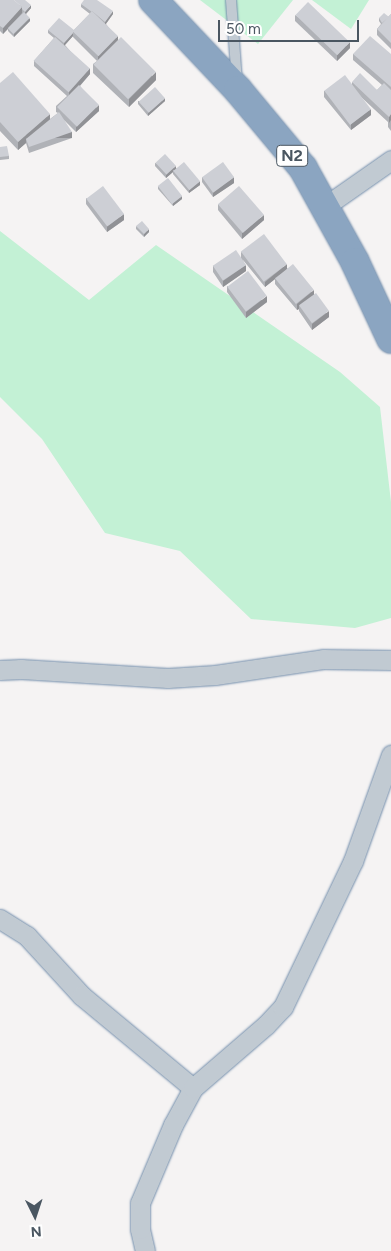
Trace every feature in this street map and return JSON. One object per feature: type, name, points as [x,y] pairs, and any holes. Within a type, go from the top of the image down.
[{"type":"highway","name":"N2","points":[[154,0],[238,90],[302,168],[355,262],[391,339]]},
{"type":"street","points":[[324,207],[391,160]]},
{"type":"street","points":[[0,670],[21,669],[168,678],[215,675],[323,659],[391,660]]},
{"type":"street","points":[[145,1251],[140,1229],[140,1203],[173,1125],[193,1088],[266,1025],[283,1007],[353,861],[391,755]]},
{"type":"street","points":[[0,919],[27,936],[82,996],[193,1088]]},
{"type":"lane","points":[[231,0],[238,90]]},
{"type":"green space","points":[[200,0],[293,0],[258,44]]},
{"type":"green space","points":[[312,0],[369,0],[351,29]]},
{"type":"green space","points":[[0,231],[89,300],[156,245],[340,372],[380,407],[391,502],[391,618],[355,628],[251,619],[180,551],[105,533],[42,439],[0,397]]},
{"type":"building","points":[[0,0],[14,0],[22,7],[3,28],[0,26]]},
{"type":"building","points":[[14,0],[25,0],[31,5],[25,12]]},
{"type":"building","points":[[84,0],[97,0],[113,11],[105,22],[81,4]]},
{"type":"building","points":[[308,2],[350,42],[337,55],[295,15]]},
{"type":"building","points":[[92,11],[118,36],[98,56],[73,31]]},
{"type":"building","points":[[24,12],[30,18],[13,34],[8,28]]},
{"type":"building","points":[[384,13],[389,17],[382,23],[379,18]]},
{"type":"building","points":[[391,14],[391,43],[377,29]]},
{"type":"building","points":[[59,18],[74,30],[64,43],[48,30]]},
{"type":"building","points":[[370,36],[391,54],[391,87],[353,54]]},
{"type":"building","points":[[55,37],[90,68],[69,92],[34,61]]},
{"type":"building","points":[[121,37],[156,72],[128,99],[93,65]]},
{"type":"building","points":[[13,72],[50,114],[18,142],[0,122],[0,83]]},
{"type":"building","points":[[360,73],[377,90],[384,83],[391,90],[391,114],[389,117],[352,82]]},
{"type":"building","points":[[345,75],[371,109],[350,125],[324,91]]},
{"type":"building","points":[[79,85],[99,105],[77,127],[57,107]]},
{"type":"building","points":[[155,87],[165,98],[149,113],[139,102]]},
{"type":"building","points":[[59,112],[72,132],[29,147],[26,139]]},
{"type":"building","points":[[7,146],[9,156],[0,157],[0,147]]},
{"type":"building","points":[[165,154],[176,166],[166,175],[155,163]]},
{"type":"building","points":[[184,162],[200,181],[189,190],[173,171]]},
{"type":"building","points":[[223,162],[234,177],[213,193],[202,177]]},
{"type":"building","points":[[168,178],[182,196],[172,204],[158,186]]},
{"type":"building","points":[[103,186],[124,214],[107,227],[86,199]]},
{"type":"building","points":[[239,186],[264,215],[243,233],[218,204]]},
{"type":"building","points":[[142,221],[149,229],[144,234],[136,226]]},
{"type":"building","points":[[264,234],[287,264],[264,282],[241,251]]},
{"type":"building","points":[[236,250],[246,265],[223,281],[213,266]]},
{"type":"building","points":[[293,264],[314,290],[296,304],[275,278]]},
{"type":"building","points":[[248,271],[267,296],[246,311],[227,287]]},
{"type":"building","points":[[316,293],[329,311],[312,323],[299,305]]}]
